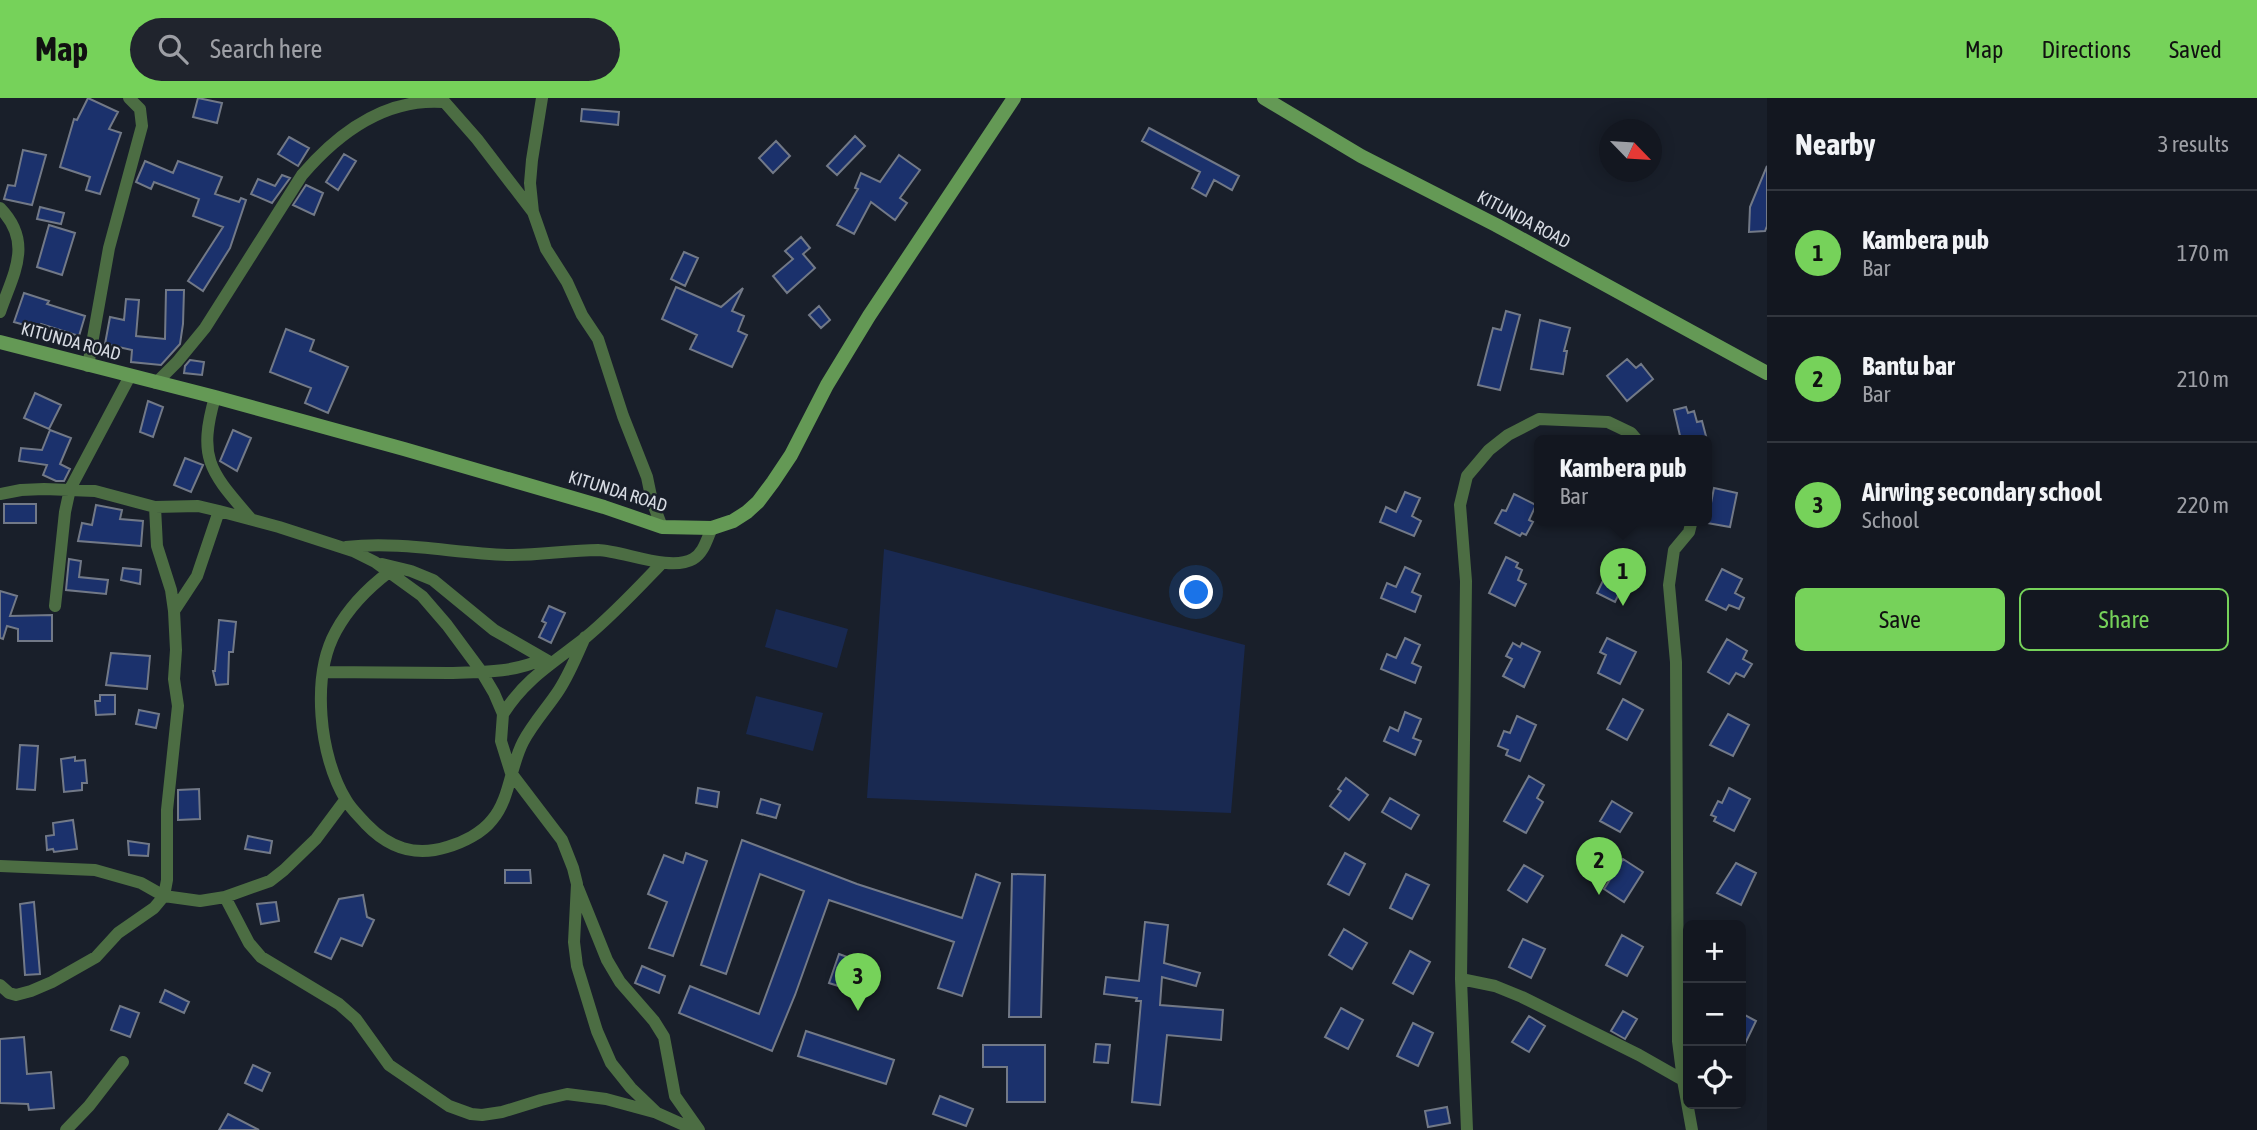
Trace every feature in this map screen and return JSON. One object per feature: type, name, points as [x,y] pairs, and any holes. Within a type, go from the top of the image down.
[{"type":"street","points":[[88,366],[110,248],[142,126],[140,109],[129,98]]},
{"type":"street","points":[[542,98],[530,183],[533,212],[546,249],[567,282],[582,315],[598,338],[663,527]]},
{"type":"street","name":"KITUNDA ROAD","points":[[0,342],[215,397],[485,471],[663,527],[712,528],[733,521],[758,502],[792,455],[827,385],[869,316],[1014,98]]},
{"type":"street","name":"KITUNDA ROAD","points":[[1264,98],[1362,156],[1496,225],[1767,373]]},
{"type":"street","points":[[156,383],[205,328],[302,175],[320,154],[355,125],[389,107],[417,101],[442,100],[477,139],[533,212]]},
{"type":"street","points":[[0,208],[14,228],[20,247],[18,264],[0,312]]},
{"type":"street","points":[[55,606],[70,489],[130,376]]},
{"type":"street","points":[[215,397],[205,438],[208,457],[214,474],[251,519]]},
{"type":"street","points":[[1467,1130],[1461,979],[1466,582],[1460,505],[1467,476],[1489,450],[1508,435],[1539,419],[1608,422],[1633,435]]},
{"type":"street","points":[[0,494],[21,490],[70,489],[108,493],[155,507],[198,506],[251,519],[433,580],[494,630],[547,661]]},
{"type":"street","points":[[0,985],[16,995],[52,982],[96,957],[118,933],[154,908],[164,895],[167,880],[167,800],[178,706],[174,679],[174,611],[171,590],[157,546],[155,507]]},
{"type":"street","points":[[174,611],[197,576],[219,511]]},
{"type":"street","points":[[1683,1080],[1678,1041],[1676,662],[1669,585],[1674,550],[1689,532],[1690,526]]},
{"type":"street","points":[[342,548],[376,544],[506,555],[597,550],[662,562],[691,561],[701,553],[712,528]]},
{"type":"street","points":[[374,562],[407,583],[436,610],[481,671],[503,714]]},
{"type":"street","points":[[662,562],[616,610],[585,637],[547,661],[515,695],[503,714],[500,741],[511,773],[562,840],[607,960],[620,982],[654,1021],[664,1037],[676,1096],[697,1130]]},
{"type":"street","points":[[389,572],[372,585],[335,631],[323,671],[322,717],[325,742],[345,800],[385,841],[397,848],[435,851],[455,845],[491,822],[503,804],[511,773],[524,742],[559,691],[585,637]]},
{"type":"street","points":[[323,671],[502,671],[547,661]]},
{"type":"street","points":[[0,866],[95,870],[141,883],[164,895],[200,901],[225,897],[263,884],[284,870],[316,839],[345,800]]},
{"type":"street","points":[[577,884],[574,942],[584,991],[597,1031],[611,1063],[631,1088],[657,1113]]},
{"type":"street","points":[[225,897],[249,943],[261,957],[339,1004],[356,1019],[389,1065],[449,1106],[482,1115],[567,1094],[586,1095],[657,1113],[697,1130]]},
{"type":"street","points":[[1461,979],[1495,986],[1522,997],[1683,1080]]},
{"type":"street","points":[[66,1130],[89,1106],[122,1062]]},
{"type":"street","points":[[1688,1109],[1692,1130]]},
{"type":"shaded area","points":[[884,549],[1245,645],[1231,813],[867,798]]},
{"type":"shaded area","points":[[776,609],[848,629],[837,668],[765,647]]},
{"type":"shaded area","points":[[756,696],[823,713],[813,751],[746,734]]},
{"type":"building","points":[[88,98],[118,112],[109,129],[121,133],[100,194],[86,190],[90,177],[60,167],[74,119],[77,120]]},
{"type":"building","points":[[198,98],[222,103],[217,123],[193,117]]},
{"type":"building","points":[[582,109],[619,112],[618,125],[581,121]]},
{"type":"building","points":[[1149,128],[1239,176],[1232,190],[1214,180],[1206,196],[1192,188],[1200,172],[1142,141]]},
{"type":"building","points":[[855,136],[865,146],[837,175],[827,166]]},
{"type":"building","points":[[289,137],[309,148],[298,166],[278,154]]},
{"type":"building","points":[[776,141],[790,156],[773,173],[759,158]]},
{"type":"building","points":[[23,150],[46,155],[32,205],[4,199],[8,185],[15,186]]},
{"type":"building","points":[[344,154],[356,161],[338,190],[326,182]]},
{"type":"building","points":[[899,155],[920,170],[900,198],[907,203],[895,220],[871,202],[854,234],[837,225],[858,189],[855,188],[861,173],[880,182]]},
{"type":"building","points":[[145,161],[173,173],[178,161],[222,177],[215,194],[239,202],[241,198],[246,200],[230,248],[203,291],[188,281],[223,227],[193,216],[199,199],[154,182],[151,189],[136,182]]},
{"type":"building","points":[[1767,166],[1767,226],[1765,231],[1749,232],[1750,207]]},
{"type":"building","points":[[282,175],[290,178],[272,203],[251,194],[258,179],[275,186]]},
{"type":"building","points":[[306,185],[323,193],[314,215],[293,205]]},
{"type":"building","points":[[40,207],[64,213],[61,224],[37,219]]},
{"type":"building","points":[[49,225],[75,233],[62,275],[37,267]]},
{"type":"building","points":[[801,237],[810,248],[803,254],[815,268],[787,293],[773,276],[793,259],[785,251]]},
{"type":"building","points":[[684,252],[698,258],[685,286],[671,279]]},
{"type":"building","points":[[676,287],[721,307],[743,288],[732,311],[744,316],[738,331],[747,335],[732,367],[690,349],[697,335],[662,319]]},
{"type":"building","points":[[166,290],[184,290],[183,324],[180,344],[161,365],[131,362],[132,350],[105,344],[110,317],[124,320],[126,299],[139,300],[136,336],[165,339]]},
{"type":"building","points":[[24,293],[49,301],[47,304],[85,316],[79,336],[41,324],[39,329],[14,322]]},
{"type":"building","points":[[819,306],[830,320],[821,328],[809,315]]},
{"type":"building","points":[[1506,311],[1520,315],[1500,390],[1478,385],[1493,328],[1501,330]]},
{"type":"building","points":[[1540,320],[1570,328],[1564,351],[1567,351],[1563,374],[1531,369]]},
{"type":"building","points":[[286,329],[314,340],[310,351],[348,367],[328,413],[305,403],[311,388],[270,372]]},
{"type":"building","points":[[1627,359],[1636,368],[1641,364],[1653,379],[1627,401],[1607,376]]},
{"type":"building","points":[[190,360],[204,362],[202,375],[184,373]]},
{"type":"building","points":[[35,393],[61,405],[49,429],[24,418]]},
{"type":"building","points":[[148,401],[163,407],[153,437],[140,432]]},
{"type":"building","points":[[1686,407],[1688,413],[1694,411],[1697,422],[1702,421],[1706,435],[1680,435],[1674,410]]},
{"type":"building","points":[[50,430],[71,438],[60,464],[70,469],[64,481],[56,481],[43,475],[47,465],[19,461],[21,448],[42,450]]},
{"type":"building","points":[[233,430],[251,438],[237,471],[220,461]]},
{"type":"building","points":[[185,458],[203,465],[191,492],[174,485]]},
{"type":"building","points":[[1714,488],[1737,493],[1730,527],[1712,524]]},
{"type":"building","points":[[1405,492],[1420,498],[1412,516],[1421,521],[1414,536],[1380,522],[1386,507],[1396,512]]},
{"type":"building","points":[[1514,494],[1534,504],[1529,520],[1533,522],[1526,535],[1522,533],[1520,536],[1495,523],[1502,510],[1506,511]]},
{"type":"building","points":[[4,504],[36,504],[36,523],[4,523]]},
{"type":"building","points":[[96,505],[122,510],[120,519],[143,521],[141,546],[78,541],[82,523],[92,525]]},
{"type":"building","points":[[1506,557],[1518,563],[1516,567],[1522,570],[1518,580],[1526,584],[1515,606],[1489,593]]},
{"type":"building","points":[[69,559],[81,561],[79,577],[108,580],[106,594],[66,590]]},
{"type":"building","points":[[1613,560],[1631,569],[1615,602],[1597,593]]},
{"type":"building","points":[[1405,567],[1420,574],[1412,592],[1421,596],[1415,612],[1381,598],[1387,583],[1396,587]]},
{"type":"building","points":[[123,568],[141,570],[140,584],[121,580]]},
{"type":"building","points":[[1722,569],[1742,579],[1735,593],[1744,598],[1739,609],[1729,605],[1726,610],[1706,600]]},
{"type":"building","points":[[0,591],[17,596],[10,616],[52,615],[52,641],[18,641],[18,629],[7,626],[3,639],[0,638]]},
{"type":"building","points":[[549,606],[565,613],[551,643],[539,637],[546,623],[542,621]]},
{"type":"building","points":[[219,620],[236,622],[233,652],[229,652],[228,684],[216,685],[213,671]]},
{"type":"building","points":[[1405,638],[1420,645],[1412,663],[1421,667],[1415,683],[1381,669],[1387,654],[1396,658]]},
{"type":"building","points":[[1607,638],[1636,652],[1620,684],[1598,673],[1606,655],[1600,652]]},
{"type":"building","points":[[1727,639],[1747,651],[1743,659],[1752,664],[1744,677],[1736,673],[1729,684],[1708,672]]},
{"type":"building","points":[[1513,643],[1520,647],[1522,643],[1540,652],[1524,687],[1503,676],[1512,659],[1506,656]]},
{"type":"building","points":[[111,653],[150,656],[147,689],[106,685]]},
{"type":"building","points":[[100,695],[115,695],[115,714],[96,715],[95,701],[100,701]]},
{"type":"building","points":[[1623,699],[1643,710],[1627,740],[1607,729]]},
{"type":"building","points":[[139,710],[159,714],[156,728],[136,724]]},
{"type":"building","points":[[1405,712],[1421,719],[1413,738],[1421,741],[1415,755],[1384,741],[1390,727],[1398,731]]},
{"type":"building","points":[[1728,714],[1749,725],[1733,756],[1710,745]]},
{"type":"building","points":[[1517,716],[1536,725],[1520,761],[1506,755],[1508,750],[1498,746],[1504,731],[1510,733]]},
{"type":"building","points":[[20,745],[38,746],[35,790],[17,789]]},
{"type":"building","points":[[75,757],[75,761],[85,760],[87,783],[82,783],[82,790],[64,792],[61,759]]},
{"type":"building","points":[[1529,776],[1544,785],[1537,798],[1543,802],[1526,833],[1504,821]]},
{"type":"building","points":[[1346,778],[1368,795],[1349,820],[1330,806],[1341,791],[1338,789]]},
{"type":"building","points":[[698,788],[719,792],[717,807],[696,803]]},
{"type":"building","points":[[1729,788],[1750,799],[1734,831],[1714,821],[1716,817],[1711,815],[1718,801],[1722,803]]},
{"type":"building","points":[[199,789],[200,819],[178,820],[178,790]]},
{"type":"building","points":[[1390,798],[1419,815],[1411,829],[1382,812]]},
{"type":"building","points":[[761,799],[780,805],[776,818],[757,813]]},
{"type":"building","points":[[1612,801],[1632,813],[1620,832],[1600,821]]},
{"type":"building","points":[[73,820],[77,849],[54,852],[53,849],[47,850],[46,836],[54,835],[53,823]]},
{"type":"building","points":[[248,836],[272,841],[270,853],[245,849]]},
{"type":"building","points":[[742,840],[857,884],[962,918],[976,874],[1000,883],[962,996],[938,988],[954,942],[829,900],[772,1051],[679,1013],[690,986],[759,1014],[804,891],[760,874],[726,974],[701,965]]},
{"type":"building","points":[[128,841],[149,844],[148,856],[129,855]]},
{"type":"building","points":[[686,853],[707,861],[673,956],[649,948],[667,902],[648,894],[664,855],[683,863]]},
{"type":"building","points":[[1345,853],[1365,864],[1349,895],[1328,884]]},
{"type":"building","points":[[1623,859],[1643,872],[1624,902],[1604,889]]},
{"type":"building","points":[[1736,863],[1756,873],[1741,905],[1717,893]]},
{"type":"building","points":[[1524,865],[1543,876],[1527,902],[1508,890]]},
{"type":"building","points":[[505,870],[530,870],[531,883],[505,883]]},
{"type":"building","points":[[1012,874],[1045,875],[1041,1017],[1009,1017]]},
{"type":"building","points":[[1406,874],[1429,885],[1412,919],[1390,908]]},
{"type":"building","points":[[363,895],[367,917],[374,920],[362,946],[341,938],[331,959],[315,952],[339,899]]},
{"type":"building","points":[[34,902],[40,974],[25,975],[20,904]]},
{"type":"building","points":[[276,902],[279,921],[261,924],[257,904]]},
{"type":"building","points":[[1145,922],[1168,925],[1164,963],[1200,973],[1196,986],[1162,977],[1160,1005],[1223,1010],[1221,1040],[1167,1035],[1160,1105],[1132,1102],[1141,1001],[1136,1001],[1137,998],[1104,994],[1106,977],[1139,981]]},
{"type":"building","points":[[1344,929],[1367,943],[1352,969],[1329,955]]},
{"type":"building","points":[[1622,935],[1643,947],[1627,976],[1606,965]]},
{"type":"building","points":[[1523,939],[1545,949],[1531,978],[1509,967]]},
{"type":"building","points":[[1410,951],[1430,962],[1413,994],[1393,983]]},
{"type":"building","points":[[839,954],[861,962],[851,990],[829,983]]},
{"type":"building","points":[[642,966],[665,976],[659,993],[635,983]]},
{"type":"building","points":[[165,990],[189,1002],[184,1013],[160,1002]]},
{"type":"building","points":[[120,1006],[139,1013],[130,1037],[111,1030]]},
{"type":"building","points":[[1341,1008],[1363,1020],[1348,1049],[1325,1037]]},
{"type":"building","points":[[1623,1011],[1637,1019],[1625,1039],[1611,1031]]},
{"type":"building","points":[[1529,1016],[1545,1026],[1529,1052],[1512,1042]]},
{"type":"building","points":[[1746,1016],[1756,1021],[1746,1042]]},
{"type":"building","points":[[1413,1023],[1433,1033],[1418,1066],[1397,1056]]},
{"type":"building","points":[[806,1031],[894,1060],[886,1084],[798,1056]]},
{"type":"building","points":[[24,1037],[27,1074],[51,1072],[54,1108],[29,1110],[28,1104],[0,1103],[0,1039]]},
{"type":"building","points":[[1096,1044],[1110,1045],[1108,1063],[1094,1062]]},
{"type":"building","points":[[983,1045],[1045,1045],[1045,1102],[1007,1102],[1007,1067],[983,1067]]},
{"type":"building","points":[[253,1065],[270,1073],[262,1091],[245,1083]]},
{"type":"building","points":[[940,1096],[973,1109],[966,1126],[933,1114]]},
{"type":"building","points":[[1447,1107],[1450,1123],[1428,1127],[1425,1111]]},
{"type":"building","points":[[228,1114],[259,1130],[219,1130]]},
{"type":"place","name":"Kambera pub","points":[[1623,606]]},
{"type":"place","name":"Bantu bar","points":[[1599,895]]},
{"type":"place","name":"Airwing secondary school","points":[[858,1011]]}]
